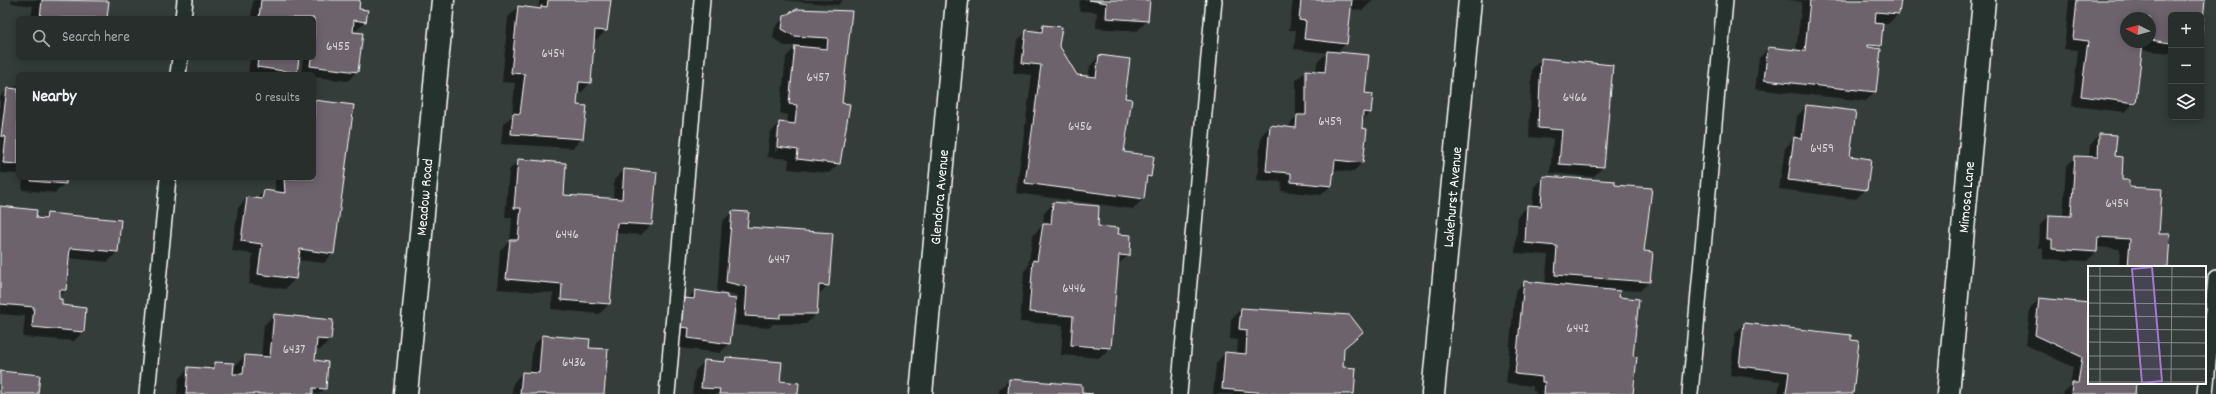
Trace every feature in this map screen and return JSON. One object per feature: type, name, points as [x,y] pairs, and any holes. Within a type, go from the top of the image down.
[{"type":"street","name":"Meadow Road","points":[[406,394],[443,0]]},
{"type":"street","name":"Glendora Avenue","points":[[922,394],[957,0]]},
{"type":"street","name":"Lakehurst Avenue","points":[[1433,394],[1470,0]]},
{"type":"street","name":"Mimosa Lane","points":[[1948,394],[1984,0]]},
{"type":"lane","points":[[184,16],[185,0]]},
{"type":"lane","points":[[667,394],[702,0]]},
{"type":"lane","points":[[1180,394],[1214,0]]},
{"type":"lane","points":[[1690,394],[1724,0]]},
{"type":"lane","points":[[178,72],[180,60]]},
{"type":"lane","points":[[147,394],[168,180]]},
{"type":"lane","points":[[2206,383],[2216,278]]},
{"type":"lane","points":[[2205,394],[2206,384]]},
{"type":"building","points":[[42,0],[109,1],[107,16],[40,16]]},
{"type":"building","points":[[261,0],[360,0],[359,9],[368,10],[366,22],[354,20],[353,32],[363,33],[358,72],[310,66],[311,60],[316,60],[316,16],[259,16]]},
{"type":"building","points":[[548,0],[611,0],[607,31],[595,30],[591,83],[579,82],[577,105],[587,106],[583,139],[511,134],[513,113],[520,114],[525,74],[511,73],[518,6],[541,9],[541,6],[547,7]]},
{"type":"building","points":[[1089,0],[1150,0],[1148,21],[1106,18],[1107,3]]},
{"type":"building","points":[[1301,0],[1352,0],[1347,44],[1304,39],[1306,21],[1299,20]]},
{"type":"building","points":[[1810,0],[1901,0],[1899,14],[1876,12],[1875,23],[1883,24],[1881,46],[1868,45],[1868,47],[1881,49],[1876,92],[1764,80],[1768,47],[1805,51]]},
{"type":"building","points":[[2077,0],[2205,0],[2204,12],[2168,12],[2168,43],[2156,41],[2156,12],[2120,12],[2120,48],[2142,48],[2136,103],[2081,96],[2088,41],[2073,39]]},
{"type":"building","points":[[797,9],[852,11],[842,103],[850,104],[840,164],[797,159],[798,150],[777,147],[779,122],[795,124],[797,105],[789,104],[795,46],[827,49],[828,38],[794,36],[782,29],[784,16]]},
{"type":"building","points":[[1043,25],[1062,27],[1059,45],[1077,75],[1096,77],[1099,55],[1130,59],[1125,98],[1132,99],[1124,152],[1154,156],[1151,177],[1147,176],[1144,199],[1025,183],[1041,65],[1022,63],[1026,30],[1042,32]]},
{"type":"building","points":[[1327,51],[1369,55],[1365,93],[1373,94],[1371,113],[1363,112],[1362,128],[1367,129],[1363,163],[1335,160],[1332,186],[1291,182],[1291,173],[1266,171],[1270,125],[1296,128],[1297,115],[1306,115],[1306,70],[1325,72]]},
{"type":"building","points":[[1541,58],[1613,65],[1604,167],[1559,164],[1562,130],[1538,128]]},
{"type":"building","points":[[258,60],[299,60],[297,72],[257,67]]},
{"type":"building","points":[[7,88],[16,89],[16,164],[3,163],[6,137],[1,136]]},
{"type":"building","points":[[316,100],[354,105],[334,254],[300,249],[296,279],[258,274],[262,244],[241,241],[247,197],[262,199],[264,190],[285,193],[284,180],[316,180]]},
{"type":"building","points":[[1806,105],[1856,111],[1850,156],[1871,159],[1867,190],[1788,180],[1794,137],[1802,139]]},
{"type":"building","points":[[2099,134],[2117,135],[2115,156],[2123,157],[2122,180],[2129,180],[2129,187],[2162,189],[2159,234],[2170,234],[2168,266],[2128,266],[2130,239],[2098,237],[2097,252],[2052,249],[2052,239],[2048,239],[2049,215],[2071,216],[2075,156],[2098,157]]},
{"type":"building","points":[[518,159],[566,163],[564,195],[622,199],[624,169],[657,172],[652,225],[617,223],[610,304],[561,300],[562,284],[506,279],[510,240],[518,240],[521,208],[514,208]]},
{"type":"building","points":[[1543,176],[1615,181],[1615,185],[1652,188],[1644,251],[1653,252],[1650,282],[1555,275],[1557,246],[1525,243],[1527,205],[1541,206]]},
{"type":"building","points":[[66,180],[66,184],[31,181]]},
{"type":"building","points":[[1053,202],[1099,206],[1098,226],[1119,228],[1118,234],[1131,235],[1130,256],[1119,255],[1111,348],[1071,345],[1073,316],[1029,312],[1033,260],[1037,261],[1043,224],[1051,224]]},
{"type":"building","points":[[0,206],[37,210],[36,218],[46,219],[47,213],[121,220],[118,252],[70,248],[66,290],[59,290],[59,299],[62,299],[62,305],[86,308],[84,332],[32,327],[34,307],[0,304]]},
{"type":"building","points":[[732,211],[749,212],[747,227],[833,233],[829,286],[819,285],[817,314],[780,314],[780,318],[745,316],[747,287],[726,282]]},
{"type":"building","points":[[1524,281],[1620,291],[1619,297],[1639,299],[1633,356],[1637,357],[1633,394],[1544,394],[1545,382],[1542,382],[1542,377],[1515,374]]},
{"type":"building","points":[[695,290],[727,295],[727,298],[736,299],[730,344],[688,338],[689,328],[680,327],[684,298],[694,299]]},
{"type":"building","points":[[2039,298],[2088,303],[2088,384],[2136,384],[2135,394],[2071,394],[2072,383],[2078,383],[2082,357],[2035,335]]},
{"type":"building","points":[[1241,308],[1350,315],[1363,332],[1344,348],[1343,367],[1356,368],[1354,394],[1278,394],[1222,389],[1225,352],[1246,354],[1247,330],[1239,329]]},
{"type":"building","points":[[274,314],[333,320],[331,340],[317,339],[315,360],[328,362],[326,389],[313,388],[313,394],[186,394],[188,367],[214,369],[214,362],[234,363],[233,374],[243,374],[245,355],[270,357]]},
{"type":"building","points":[[1744,323],[1851,335],[1851,340],[1859,341],[1853,394],[1786,394],[1789,372],[1739,366]]},
{"type":"building","points":[[542,335],[590,339],[589,348],[608,349],[604,394],[520,394],[522,372],[539,373]]},
{"type":"building","points":[[726,357],[782,362],[780,381],[799,383],[798,394],[719,394],[720,389],[701,388],[704,360],[725,362]]},
{"type":"building","points":[[0,371],[40,375],[38,394],[0,394]]},
{"type":"building","points":[[1009,379],[1082,385],[1082,393],[1093,394],[1008,394]]}]
